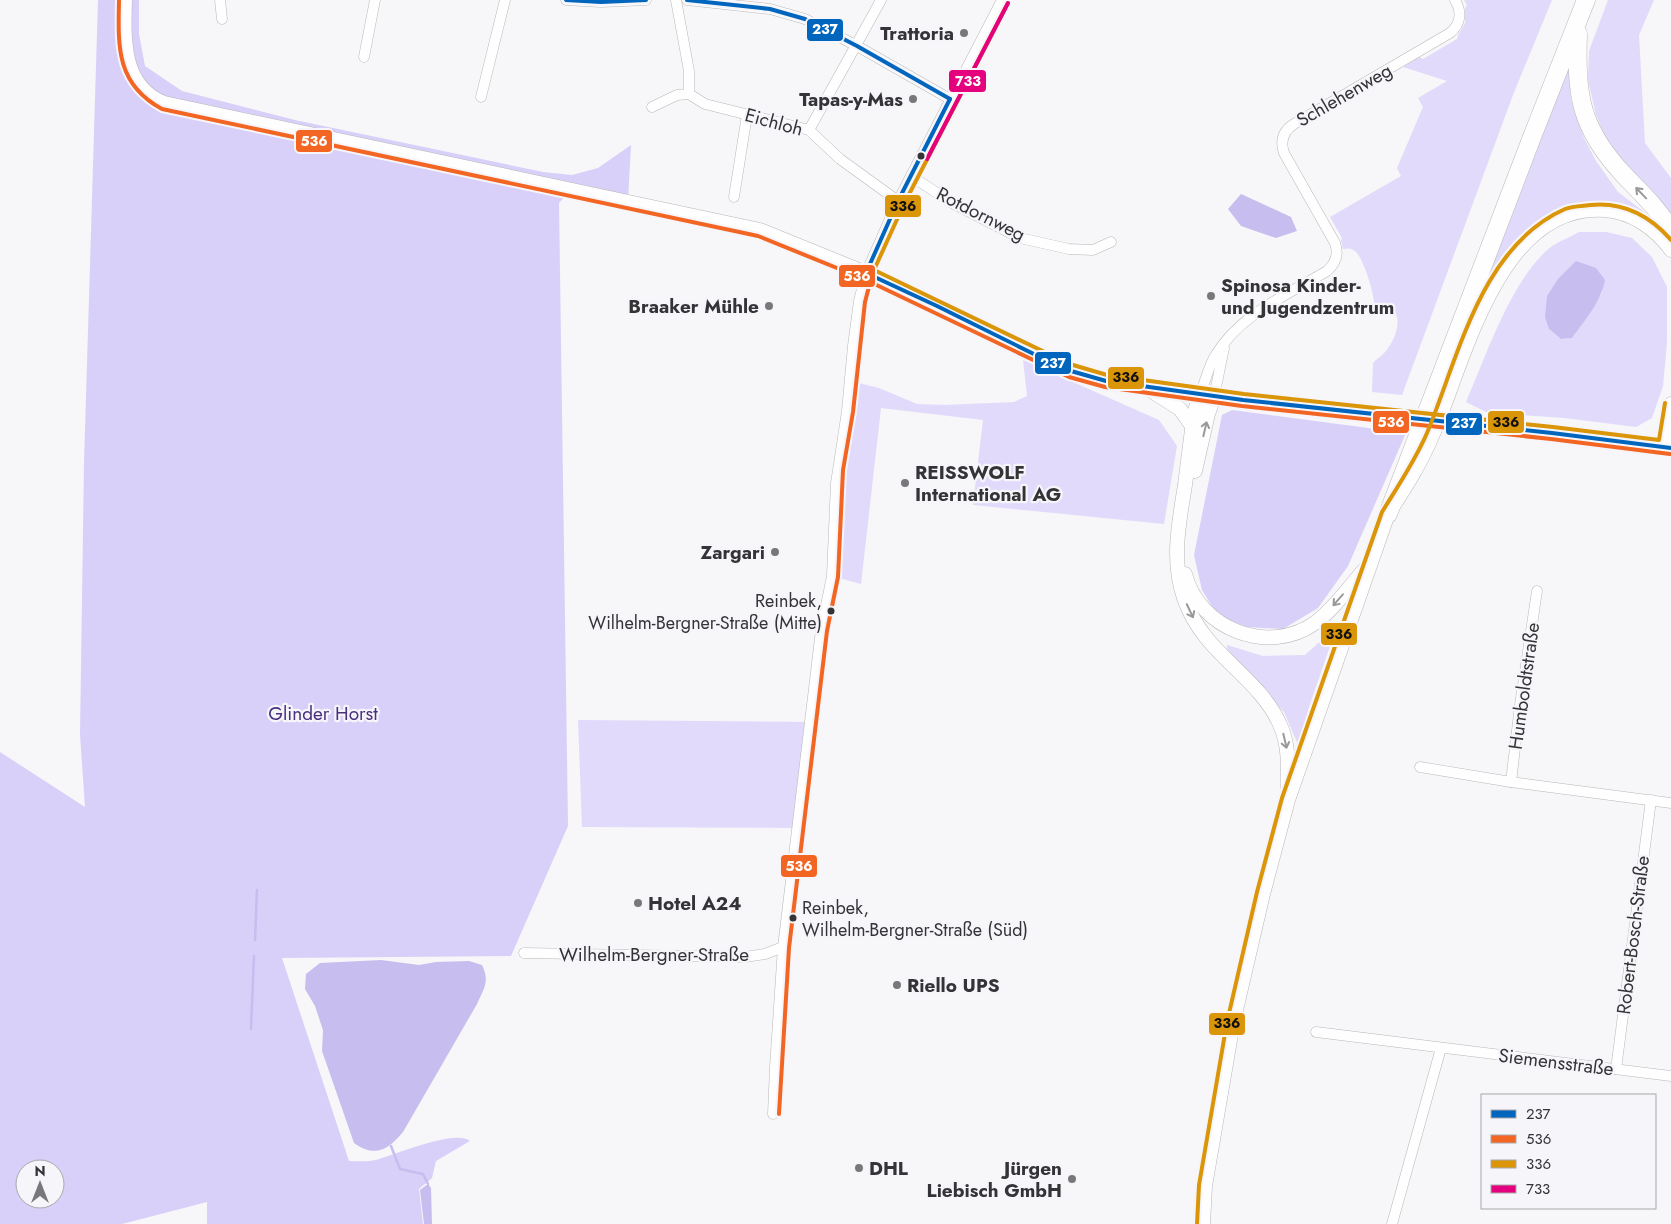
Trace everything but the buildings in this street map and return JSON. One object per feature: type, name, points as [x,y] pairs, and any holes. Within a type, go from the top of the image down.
[{"type":"highway","points":[[1388,514],[1586,0]]},
{"type":"highway","points":[[1578,22],[1577,74],[1579,90],[1589,125],[1604,151],[1650,202],[1671,230]]},
{"type":"main road","points":[[125,0],[124,43],[129,64],[147,94],[153,99],[164,103],[760,230],[866,273],[1064,368],[1106,381],[1207,396],[1669,446],[1671,404]]},
{"type":"main road","points":[[1202,1224],[1205,1186],[1233,1023],[1263,894],[1288,800],[1388,514],[1415,472],[1433,434],[1468,340],[1487,300],[1513,257],[1528,241],[1540,229],[1569,213],[1596,209],[1611,210],[1636,218],[1661,238],[1671,250]]},
{"type":"main road","points":[[1145,387],[1180,408],[1192,426]]},
{"type":"main road","points":[[1207,396],[1208,414],[1190,493],[1182,542],[1182,555],[1187,580],[1196,598],[1207,612],[1217,621],[1250,636],[1279,637],[1293,634],[1314,624],[1326,614],[1370,563]]},
{"type":"main road","points":[[1207,396],[1194,414],[1177,535],[1177,570],[1189,612],[1206,639],[1256,690],[1276,716],[1285,738],[1287,751],[1288,800]]},
{"type":"street","points":[[220,0],[222,19]]},
{"type":"street","points":[[364,56],[375,0]]},
{"type":"street","points":[[481,97],[506,0]]},
{"type":"street","points":[[566,0],[601,2],[646,0]]},
{"type":"street","points":[[652,107],[677,95],[689,94],[689,71],[676,0]]},
{"type":"street","points":[[687,0],[770,8],[805,19],[950,99]]},
{"type":"street","points":[[808,130],[857,46],[881,0]]},
{"type":"street","name":"Schlehenweg","points":[[1207,396],[1222,354],[1234,333],[1252,315],[1328,271],[1333,266],[1337,257],[1337,248],[1334,241],[1284,154],[1282,141],[1285,132],[1294,124],[1450,33],[1460,18],[1455,0]]},
{"type":"street","points":[[774,1114],[775,1067],[783,947],[821,630],[832,576],[837,469],[848,404],[859,301],[866,273],[898,201],[997,2]]},
{"type":"street","name":"Eichloh","points":[[689,94],[705,104],[808,130],[840,159],[898,201]]},
{"type":"street","points":[[734,197],[748,115]]},
{"type":"street","name":"Rotdornweg","points":[[911,176],[954,204],[1020,238],[1069,249],[1093,250],[1111,242]]},
{"type":"street","name":"Humboldtstraße","points":[[1511,782],[1520,705],[1538,590]]},
{"type":"street","points":[[1420,767],[1511,782],[1671,803]]},
{"type":"street","name":"Robert-Bosch-Straße","points":[[1616,1069],[1651,800]]},
{"type":"street","name":"Wilhelm-Bergner-Straße","points":[[524,953],[746,957],[765,954],[783,947]]},
{"type":"street","name":"Siemensstraße","points":[[1316,1032],[1671,1076]]},
{"type":"street","points":[[1392,1224],[1441,1048]]},
{"type":"shaded area","points":[[1464,0],[1552,0],[1513,95],[1402,395],[1372,392],[1373,363],[1391,344],[1396,333],[1397,317],[1395,312],[1374,303],[1365,267],[1354,250],[1349,248],[1343,249],[1342,238],[1330,217],[1401,176],[1397,168],[1423,107],[1418,98],[1447,81],[1403,67],[1419,57],[1423,59],[1457,39],[1465,23],[1465,8],[1467,5]]},
{"type":"shaded area","points":[[1608,0],[1654,0],[1639,35],[1645,143],[1671,178],[1671,218],[1613,156],[1596,115],[1588,80],[1589,51]]},
{"type":"shaded area","points":[[1568,62],[1571,100],[1584,138],[1596,161],[1618,192],[1643,211],[1664,235],[1610,206],[1585,205],[1561,210],[1544,219],[1527,235],[1494,273],[1466,326]]},
{"type":"shaded area","points":[[1241,194],[1291,217],[1297,231],[1276,238],[1241,226],[1228,209]]},
{"type":"shaded area","points":[[1579,232],[1606,232],[1632,238],[1652,257],[1667,287],[1667,343],[1663,386],[1652,418],[1636,427],[1564,418],[1488,413],[1466,402],[1490,343],[1521,283],[1549,248]],"holes":[[[1603,291],[1572,338],[1561,339],[1549,329]]]},
{"type":"shaded area","points":[[1576,261],[1596,268],[1605,280],[1600,296],[1587,318],[1572,338],[1561,339],[1549,329],[1545,317],[1547,296],[1558,279]]},
{"type":"shaded area","points":[[1023,360],[1159,420],[1177,446],[1164,524],[973,505],[983,420],[881,408],[861,584],[832,576],[851,381],[879,388],[917,404],[945,405],[1014,402],[1027,396]]},
{"type":"shaded area","points":[[1337,626],[1308,710],[1299,747],[1284,712],[1227,649],[1227,645],[1263,656],[1305,655]]},
{"type":"shaded area","points":[[578,720],[811,722],[798,828],[582,827]]},
{"type":"shaded area","points":[[381,960],[419,965],[436,962],[469,961],[482,965],[486,981],[477,1004],[403,1132],[392,1143],[381,1150],[375,1151],[362,1148],[354,1143],[322,1051],[323,1030],[315,1006],[305,989],[306,974],[320,963]]},
{"type":"shaded area","points":[[428,1184],[431,1188],[432,1224],[424,1224],[420,1190]]},
{"type":"green space","name":"Glinder Horst","points":[[98,0],[139,0],[139,34],[145,66],[182,91],[295,120],[543,172],[572,175],[598,168],[631,145],[628,201],[570,191],[559,203],[568,826],[511,956],[282,958],[349,1161],[376,1160],[439,1140],[462,1138],[470,1141],[436,1161],[432,1178],[419,1189],[423,1224],[207,1224],[207,1202],[122,1224],[0,1224],[0,752],[85,807],[80,735],[84,463]]},
{"type":"green space","points":[[1232,410],[1406,433],[1348,566],[1318,608],[1283,629],[1247,627],[1218,616],[1202,590],[1194,555],[1222,415]]},
{"type":"waterway","points":[[255,940],[257,890]]},
{"type":"waterway","points":[[251,1029],[254,956]]},
{"type":"waterway","points":[[391,1146],[400,1169],[423,1174],[428,1184]]},
{"type":"transit line","name":"536","points":[[119,0],[120,49],[128,76],[147,99],[162,109],[758,236],[864,279],[1069,377],[1105,387],[1242,406],[1551,439],[1670,454]]},
{"type":"transit line","name":"237","points":[[566,0],[601,2],[646,0]]},
{"type":"transit line","name":"237","points":[[687,0],[770,9],[805,19],[950,99]]},
{"type":"transit line","name":"336","points":[[1008,3],[904,204],[874,270],[1053,356],[1073,365],[1107,375],[1244,394],[1659,440],[1665,403]]},
{"type":"transit line","name":"733","points":[[927,159],[1008,3]]},
{"type":"transit line","name":"237","points":[[866,273],[898,201],[950,99]]},
{"type":"transit line","name":"336","points":[[1197,1224],[1199,1185],[1227,1022],[1257,892],[1282,798],[1382,512],[1406,473],[1427,433],[1476,306],[1493,276],[1512,249],[1536,226],[1565,209],[1603,205],[1625,208],[1654,224],[1671,240]]},
{"type":"transit line","name":"237","points":[[866,273],[1050,362],[1071,371],[1106,381],[1243,400],[1552,433],[1671,448]]},
{"type":"transit line","name":"536","points":[[779,1114],[789,948],[827,631],[838,577],[843,470],[853,412],[865,302],[872,275]]},
{"type":"place","name":"Trattoria","points":[[964,33]]},
{"type":"place","name":"Tapas-y-Mas","points":[[913,99]]},
{"type":"place","name":"Spinosa Kinder- und Jugendzentrum","points":[[1211,296]]},
{"type":"place","name":"Braaker Mühle","points":[[769,306]]},
{"type":"place","name":"REISSWOLF International AG","points":[[905,483]]},
{"type":"place","name":"Zargari","points":[[775,552]]},
{"type":"place","name":"Reinbek, Wilhelm-Bergner-Straße (Mitte)","points":[[831,611]]},
{"type":"place","name":"Hotel A24","points":[[638,903]]},
{"type":"place","name":"Reinbek, Wilhelm-Bergner-Straße (Süd)","points":[[793,918]]},
{"type":"place","name":"Riello UPS","points":[[897,985]]},
{"type":"place","name":"DHL","points":[[859,1168]]},
{"type":"place","name":"Jürgen Liebisch GmbH","points":[[1072,1179]]}]
